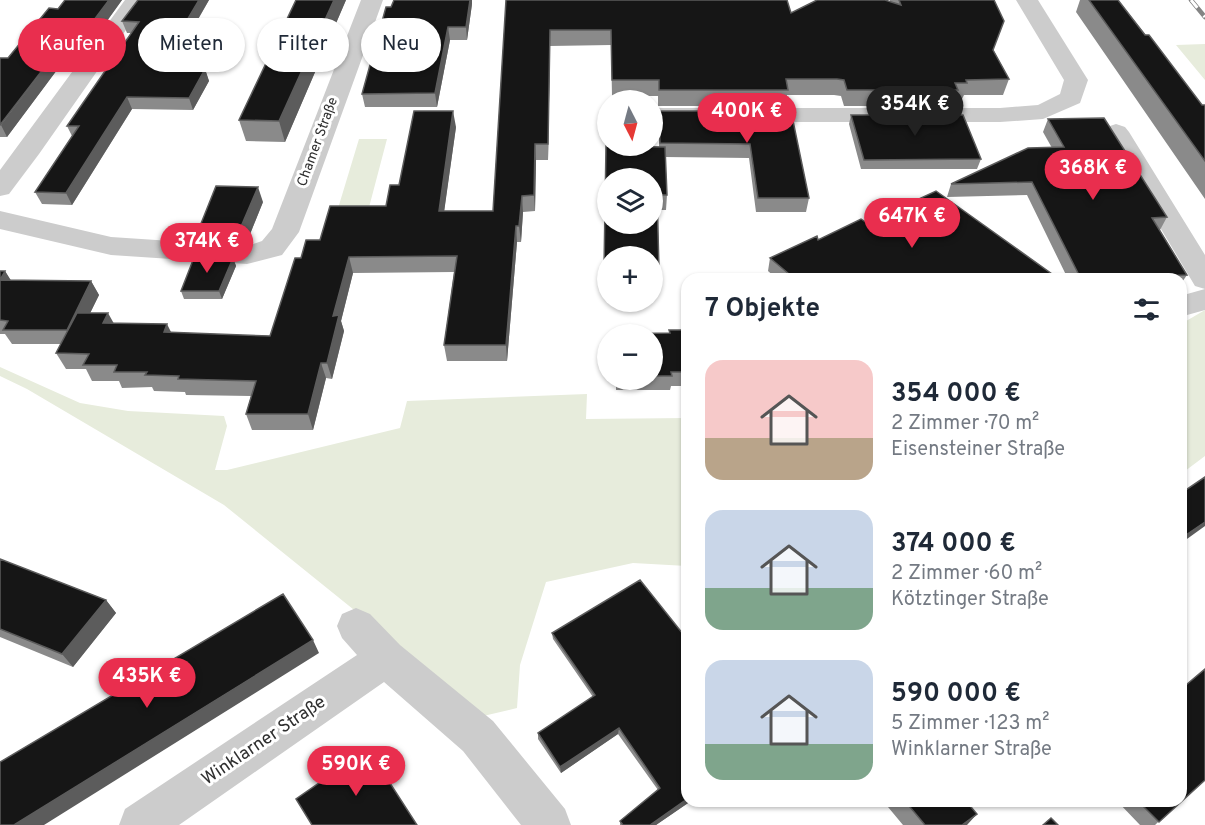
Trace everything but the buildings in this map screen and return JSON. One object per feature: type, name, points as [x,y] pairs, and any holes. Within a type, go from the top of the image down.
[{"type":"street","points":[[0,188],[136,0]]},
{"type":"street","name":"Chamer Straße","points":[[0,220],[111,246],[247,255],[272,248],[285,232],[372,0]]},
{"type":"street","points":[[663,115],[1000,115],[1043,112],[1071,98],[1076,80],[1027,0]]},
{"type":"street","points":[[1116,132],[1205,279]]},
{"type":"street","points":[[1187,304],[1205,298]]},
{"type":"street","points":[[356,626],[386,658],[478,736],[549,825]]},
{"type":"street","name":"Winklarner Straße","points":[[141,825],[386,658]]},
{"type":"green space","points":[[1205,44],[1205,80],[1176,45]]},
{"type":"green space","points":[[359,139],[387,139],[367,215],[336,215]]},
{"type":"green space","points":[[1205,310],[1205,456],[1187,470],[1187,320]]},
{"type":"green space","points":[[0,367],[80,403],[128,411],[224,416],[227,426],[215,470],[227,470],[400,428],[407,401],[587,394],[586,419],[681,418],[681,566],[633,563],[546,582],[520,665],[517,708],[479,717],[400,647],[224,505],[27,389],[0,376]]},
{"type":"railway","points":[[1191,0],[1205,17]]}]
